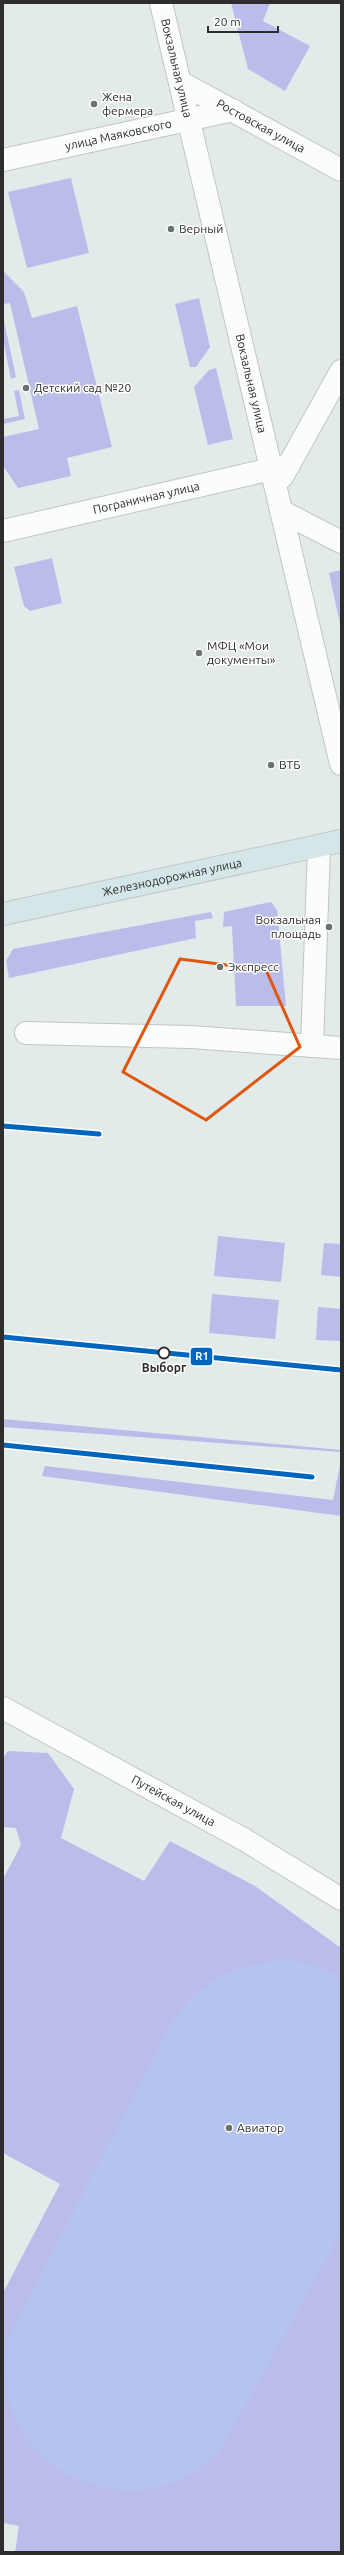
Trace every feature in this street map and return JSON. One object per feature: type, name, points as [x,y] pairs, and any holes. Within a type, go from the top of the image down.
[{"type":"main road","name":"Железнодорожная улица","points":[[3,914],[319,847],[341,841]]},
{"type":"street","name":"Вокзальная улица","points":[[161,3],[189,120],[279,474],[281,511],[341,764]]},
{"type":"street","name":"Ростовская улица","points":[[180,82],[341,170]]},
{"type":"street","name":"улица Маяковского","points":[[3,160],[233,110]]},
{"type":"street","points":[[279,474],[341,371]]},
{"type":"street","name":"Пограничная улица","points":[[3,531],[279,474]]},
{"type":"street","points":[[281,511],[341,542]]},
{"type":"street","points":[[312,1046],[319,847]]},
{"type":"street","points":[[26,1033],[190,1037],[341,1048]]},
{"type":"street","name":"Путейская улица","points":[[3,1708],[245,1840],[341,1899]]},
{"type":"highlighted area","points":[[180,959],[266,970],[300,1047],[206,1120],[123,1072]]},
{"type":"shaded area","points":[[231,3],[270,3],[263,21],[310,46],[285,91],[248,69]]},
{"type":"shaded area","points":[[71,178],[89,253],[27,268],[8,192]]},
{"type":"shaded area","points":[[3,271],[24,292],[32,318],[77,306],[112,447],[67,458],[71,476],[18,488],[3,466],[3,437],[39,429],[10,303],[3,304]]},
{"type":"shaded area","points":[[199,298],[210,347],[196,367],[190,367],[175,304]]},
{"type":"shaded area","points":[[4,321],[16,377],[11,379],[3,339]]},
{"type":"shaded area","points":[[216,368],[233,439],[208,445],[194,387],[209,370]]},
{"type":"shaded area","points":[[19,390],[25,419],[3,424],[3,419],[19,416],[14,391]]},
{"type":"shaded area","points":[[52,558],[62,603],[30,611],[24,606],[14,567]]},
{"type":"shaded area","points":[[341,570],[341,628],[329,573]]},
{"type":"shaded area","points":[[271,902],[277,910],[286,1006],[236,1006],[232,926],[223,927],[224,912]]},
{"type":"shaded area","points":[[211,912],[213,918],[195,921],[196,938],[9,978],[6,961],[13,949]]},
{"type":"shaded area","points":[[218,1236],[285,1243],[281,1282],[214,1276]]},
{"type":"shaded area","points":[[324,1243],[341,1244],[341,1277],[321,1275]]},
{"type":"shaded area","points":[[212,1294],[279,1300],[275,1339],[209,1333]]},
{"type":"shaded area","points":[[318,1307],[341,1309],[341,1341],[316,1340]]},
{"type":"shaded area","points":[[3,1419],[341,1450],[341,1452],[3,1427]]},
{"type":"shaded area","points":[[341,1460],[341,1516],[42,1476],[45,1466],[333,1500]]},
{"type":"shaded area","points":[[8,1751],[48,1753],[74,1789],[61,1838],[144,1881],[170,1841],[255,1886],[341,1948],[341,2552],[15,2552],[19,2526],[3,2523],[3,2293],[60,2184],[3,2153],[3,1879],[21,1845],[16,1828],[3,1827],[3,1758]]},
{"type":"shaded area","name":"Авиатор","points":[[286,1960],[311,1964],[341,1977],[341,2232],[219,2452],[192,2473],[174,2482],[149,2489],[123,2490],[98,2486],[74,2477],[52,2464],[34,2446],[19,2425],[9,2401],[6,2386],[5,2364],[7,2341],[171,2024],[194,1996],[206,1985],[220,1977],[234,1970],[249,1966]]},
{"type":"transit line","name":"R1","points":[[3,1126],[99,1134]]},
{"type":"transit line","name":"R1","points":[[3,1337],[341,1370]]},
{"type":"transit line","name":"R1","points":[[3,1445],[312,1477]]},
{"type":"place","name":"Жена фермера","points":[[94,104]]},
{"type":"place","name":"Верный","points":[[171,229]]},
{"type":"place","name":"Детский сад №20","points":[[26,388]]},
{"type":"place","name":"МФЦ «Мои документы»","points":[[199,653]]},
{"type":"place","name":"ВТБ","points":[[271,765]]},
{"type":"place","name":"Вокзальная площадь","points":[[329,927]]},
{"type":"place","name":"Экспресс","points":[[220,967]]},
{"type":"place","name":"Выборг","points":[[164,1353]]},
{"type":"place","name":"Авиатор","points":[[229,2128]]}]
